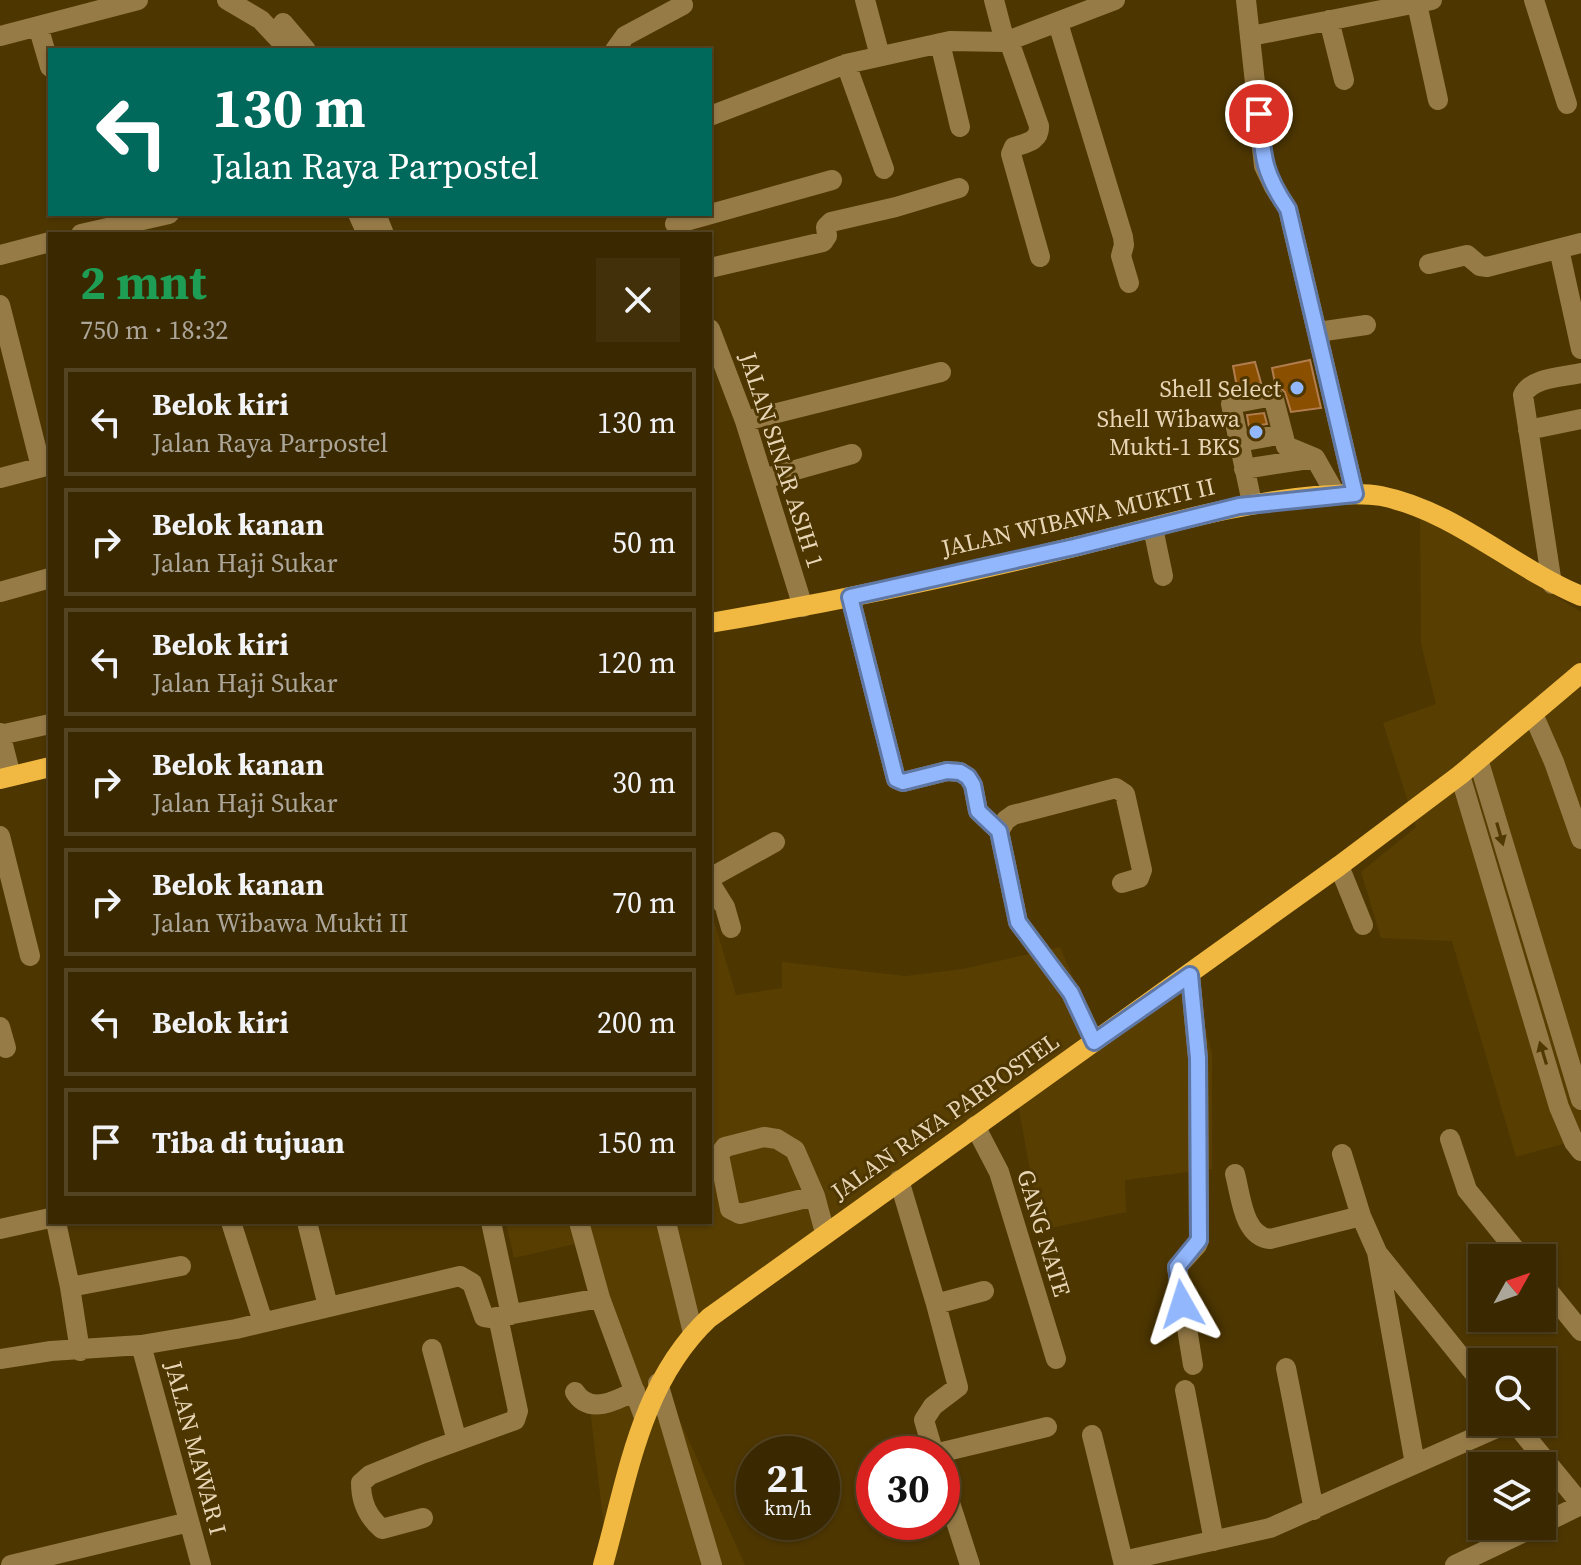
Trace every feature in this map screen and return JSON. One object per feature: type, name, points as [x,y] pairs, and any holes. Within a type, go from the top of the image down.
[{"type":"main road","name":"JALAN WIBAWA MUKTI II","points":[[712,623],[850,597],[1252,503],[1345,494],[1382,496],[1431,512],[1552,584],[1581,596]]},
{"type":"main road","name":"JALAN RAYA PARPOSTEL","points":[[603,1565],[644,1417],[658,1383],[693,1333],[709,1318],[1339,866],[1460,775],[1581,673]]},
{"type":"main road","points":[[6,777],[48,767]]},
{"type":"street","points":[[53,0],[59,20]]},
{"type":"street","points":[[0,36],[138,0]]},
{"type":"street","points":[[227,0],[261,20],[287,48]]},
{"type":"street","points":[[247,0],[284,24],[304,48]]},
{"type":"street","points":[[865,0],[880,56]]},
{"type":"street","points":[[994,0],[1039,126],[1037,137],[1014,147],[1011,154],[1040,257]]},
{"type":"street","points":[[712,115],[846,64],[940,43],[1007,42],[1115,0]]},
{"type":"street","points":[[1246,0],[1264,166],[1288,209],[1318,332],[1345,494]]},
{"type":"street","points":[[1534,0],[1567,104]]},
{"type":"street","points":[[1251,36],[1329,20],[1364,6],[1424,2],[1438,100]]},
{"type":"street","points":[[616,48],[625,36],[683,5]]},
{"type":"street","points":[[1329,20],[1344,80]]},
{"type":"street","points":[[1058,23],[1123,237],[1121,256],[1129,283]]},
{"type":"street","points":[[38,26],[48,60]]},
{"type":"street","points":[[940,43],[960,127]]},
{"type":"street","points":[[846,64],[884,169]]},
{"type":"street","points":[[712,214],[832,180]]},
{"type":"street","points":[[712,268],[823,242],[827,236],[826,227],[831,222],[959,188]]},
{"type":"street","points":[[90,228],[158,216]]},
{"type":"street","points":[[675,224],[704,216]]},
{"type":"street","points":[[0,255],[48,243]]},
{"type":"street","points":[[1429,264],[1467,255],[1480,266],[1487,267],[1581,243]]},
{"type":"street","points":[[1559,249],[1581,349]]},
{"type":"street","points":[[0,305],[45,466],[0,478]]},
{"type":"street","points":[[1318,332],[1366,325]]},
{"type":"street","name":"JALAN SINAR ASIH 1","points":[[712,334],[745,421],[803,607]]},
{"type":"street","points":[[745,421],[941,372]]},
{"type":"street","points":[[1552,584],[1523,395],[1535,383],[1581,373]]},
{"type":"street","points":[[1252,503],[1231,404],[1273,396],[1286,446],[1315,458],[1345,494]]},
{"type":"street","points":[[1528,430],[1581,419]]},
{"type":"street","points":[[1239,442],[1283,434]]},
{"type":"street","points":[[763,479],[852,454]]},
{"type":"street","points":[[1244,469],[1315,458]]},
{"type":"street","points":[[1153,528],[1163,576]]},
{"type":"street","points":[[0,592],[48,579]]},
{"type":"street","points":[[850,597],[896,779],[903,782],[947,771],[960,772],[968,777],[973,785],[978,811],[999,831],[1018,922],[1071,993],[1094,1042]]},
{"type":"street","points":[[1533,714],[1581,839]]},
{"type":"street","points":[[6,777],[0,734],[48,724]]},
{"type":"street","points":[[1478,759],[1559,1107],[1581,1151]]},
{"type":"street","points":[[1460,775],[1581,1100],[1559,1107]]},
{"type":"street","points":[[999,831],[1013,815],[1116,788],[1125,794],[1142,870],[1139,878],[1122,883]]},
{"type":"street","points":[[0,836],[30,956]]},
{"type":"street","points":[[712,880],[775,842]]},
{"type":"street","points":[[1339,866],[1363,925]]},
{"type":"street","points":[[712,884],[725,907],[731,928]]},
{"type":"street","points":[[1190,975],[1198,1058],[1199,1240],[1181,1261],[1177,1273],[1193,1365]]},
{"type":"street","name":"GANG NATE","points":[[975,1126],[999,1172],[1056,1359]]},
{"type":"street","points":[[815,1196],[740,1214],[730,1209],[719,1155],[725,1147],[764,1137],[777,1139],[795,1150],[815,1196],[825,1233]]},
{"type":"street","points":[[1450,1139],[1467,1190],[1511,1244]]},
{"type":"street","points":[[1342,1154],[1361,1216],[1377,1252],[1415,1464]]},
{"type":"street","points":[[1235,1174],[1251,1230],[1259,1238],[1270,1239],[1361,1216]]},
{"type":"street","points":[[899,1180],[958,1387],[933,1406],[924,1420],[929,1436]]},
{"type":"street","points":[[0,1229],[48,1218]]},
{"type":"street","points":[[56,1224],[80,1351]]},
{"type":"street","points":[[232,1224],[263,1322]]},
{"type":"street","points":[[308,1224],[328,1306]]},
{"type":"street","points":[[423,1518],[382,1529],[371,1520],[361,1500],[361,1483],[370,1475],[507,1424],[517,1416],[491,1224]]},
{"type":"street","points":[[580,1224],[600,1298],[644,1417]]},
{"type":"street","points":[[666,1224],[693,1333]]},
{"type":"street","points":[[1377,1252],[1468,1366]]},
{"type":"street","points":[[70,1287],[181,1266]]},
{"type":"street","points":[[0,1359],[51,1351],[141,1345],[263,1322],[460,1276],[472,1283],[484,1317],[600,1298]]},
{"type":"street","points":[[936,1304],[984,1291]]},
{"type":"street","points":[[1556,1300],[1581,1331]]},
{"type":"street","name":"JALAN MAWAR I","points":[[141,1345],[201,1565]]},
{"type":"street","points":[[432,1349],[457,1441]]},
{"type":"street","points":[[1286,1368],[1314,1510]]},
{"type":"street","points":[[658,1383],[712,1565]]},
{"type":"street","points":[[1185,1390],[1214,1541]]},
{"type":"street","points":[[575,1392],[580,1400],[588,1404],[603,1404],[635,1391]]},
{"type":"street","points":[[960,1448],[1047,1427]]},
{"type":"street","points":[[1092,1435],[1123,1563],[1270,1528],[1480,1436]]},
{"type":"street","points":[[1524,1436],[1581,1505],[1556,1517]]},
{"type":"street","points":[[11,1565],[189,1522]]},
{"type":"street","points":[[960,1534],[970,1565]]},
{"type":"street","points":[[1455,1565],[1508,1540]]},
{"type":"shaded area","points":[[1420,512],[1581,612],[1581,1139],[1516,1157],[1452,941],[1381,938],[1361,872],[1416,827],[1383,723],[1436,704],[1421,644]]},
{"type":"shaded area","points":[[712,915],[736,995],[782,988],[782,962],[906,976],[963,969],[1060,947],[1102,1045],[1193,978],[1212,1054],[1212,1169],[1125,1180],[1126,1212],[1041,1230],[1017,1099],[702,1318],[659,1374],[745,1565],[597,1565],[605,1536],[590,1408],[634,1386],[583,1242],[514,1258],[506,1224],[712,1224]]},
{"type":"building","name":"Shell Select","points":[[1310,360],[1321,408],[1291,412],[1285,392],[1275,383],[1272,368]]},
{"type":"building","points":[[1255,362],[1261,383],[1237,387],[1233,366]]},
{"type":"building","points":[[1264,413],[1267,424],[1249,427],[1247,415]]},
{"type":"place","name":"Shell Select","points":[[1297,388]]},
{"type":"place","name":"Shell Wibawa Mukti-1 BKS","points":[[1256,432]]},
{"type":"route","points":[[1182,1304],[1177,1267],[1199,1240],[1198,1058],[1190,975],[1094,1042],[1071,993],[1018,922],[999,831],[978,811],[973,785],[968,777],[960,772],[947,771],[903,782],[896,779],[850,597],[1239,506],[1355,494],[1288,209],[1264,166],[1259,114]]}]
